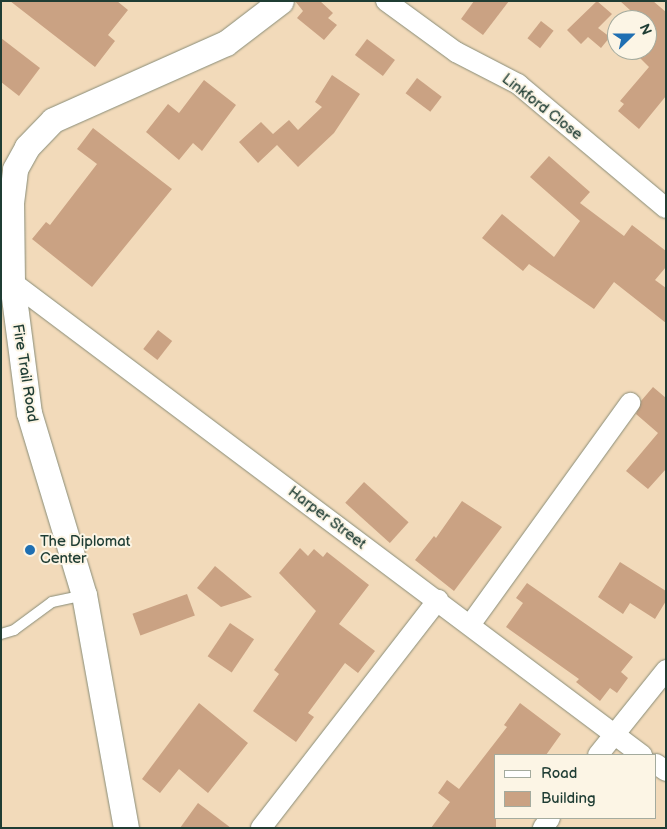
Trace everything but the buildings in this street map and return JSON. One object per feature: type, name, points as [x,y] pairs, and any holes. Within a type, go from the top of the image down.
[{"type":"street","name":"Fire Trail Road","points":[[126,828],[84,595],[29,413],[6,278],[11,203],[16,168],[27,146],[44,128],[76,108],[226,43],[281,1]]},
{"type":"street","name":"Linkford Close","points":[[386,1],[456,52],[518,84],[666,208]]},
{"type":"street","name":"Harper Street","points":[[6,278],[438,600],[613,736],[640,754]]},
{"type":"street","points":[[470,625],[630,403]]},
{"type":"street","points":[[261,828],[438,600]]},
{"type":"street","points":[[599,754],[666,670]]},
{"type":"lane","points":[[1,634],[14,630],[52,602],[84,595]]},
{"type":"place","name":"The Diplomat Center","points":[[30,550]]}]
